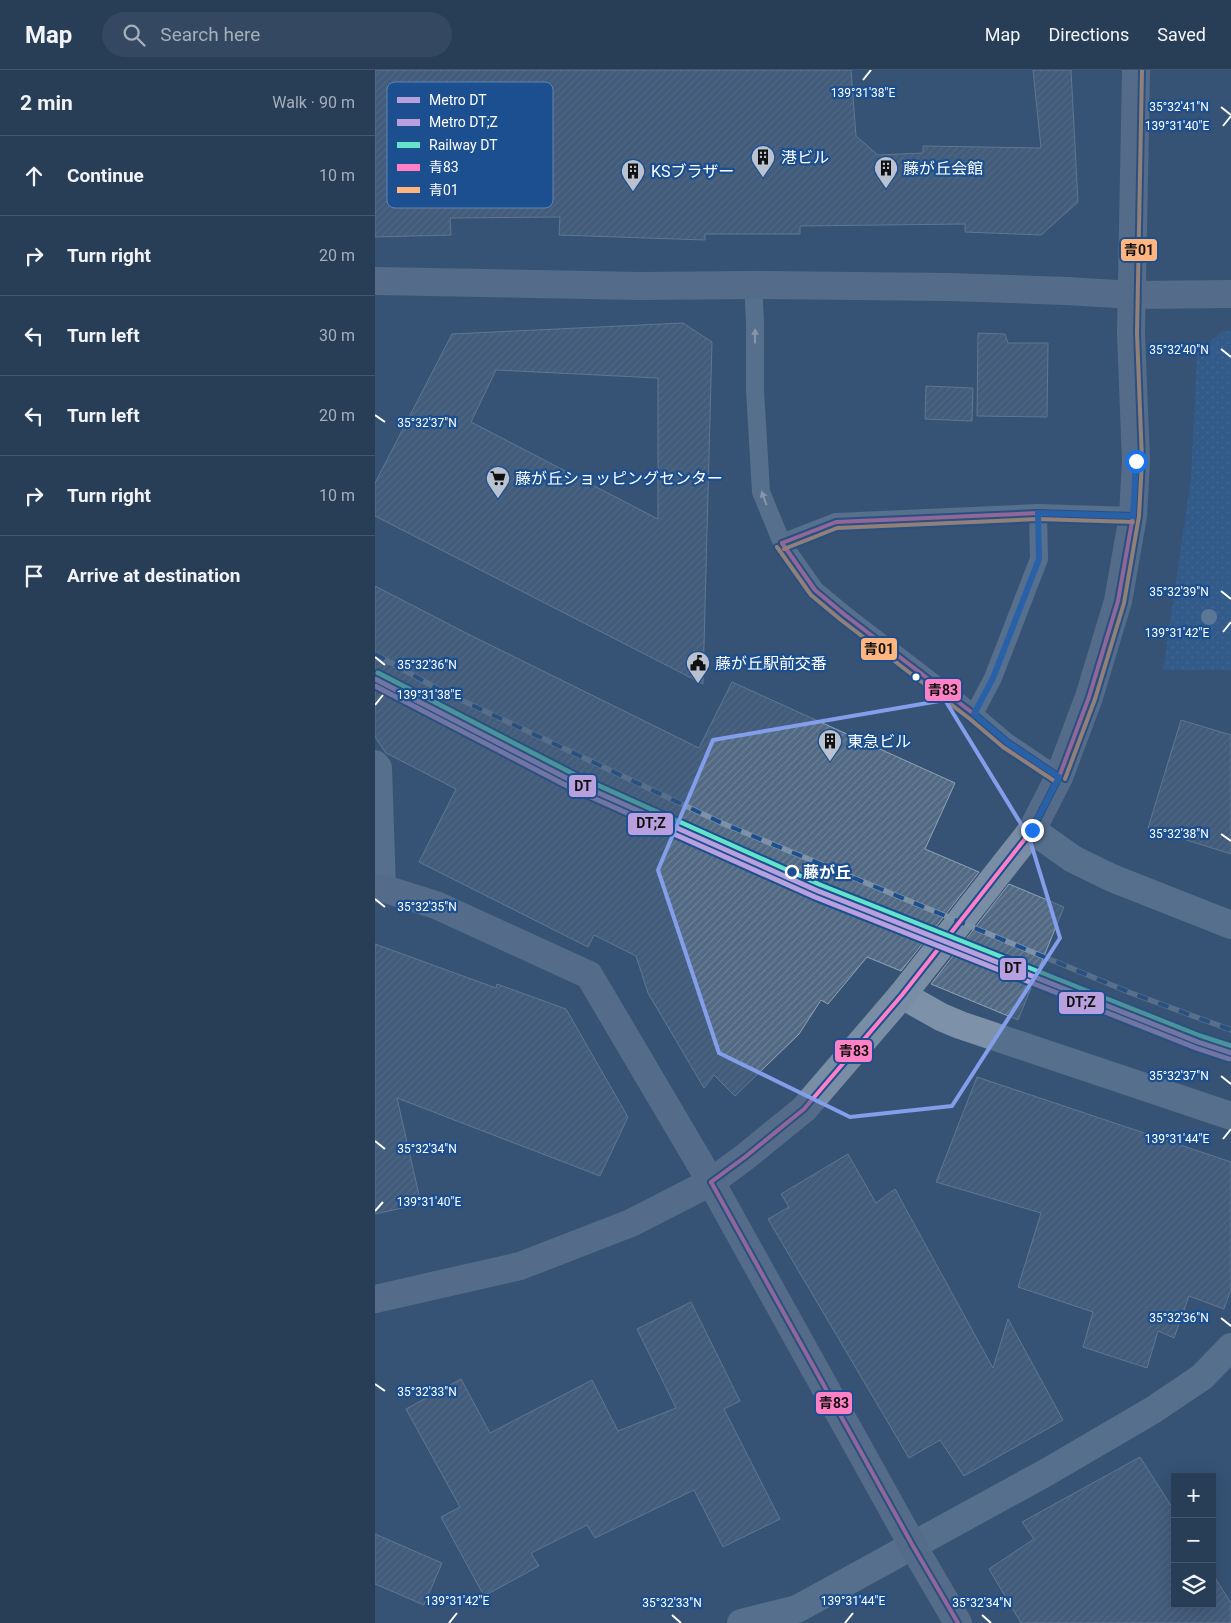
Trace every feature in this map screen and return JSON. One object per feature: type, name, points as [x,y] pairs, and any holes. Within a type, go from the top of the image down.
[{"type":"street","points":[[375,1298],[520,1266],[631,1223],[711,1182],[804,1109],[902,994],[1032,830],[1059,777],[1089,697],[1118,601],[1133,516],[1136,461],[1131,333],[1136,70]]},
{"type":"street","points":[[375,281],[641,286],[949,287],[1133,294],[1231,294]]},
{"type":"street","points":[[375,764],[378,768],[379,889],[437,905],[589,975],[711,1182],[913,1546],[958,1623]]},
{"type":"street","points":[[1032,830],[1073,859],[1112,878],[1231,925]]},
{"type":"street","points":[[902,994],[941,1017],[960,1025],[1231,1116]]},
{"type":"street","points":[[741,1623],[797,1609],[1047,1472],[1153,1410],[1202,1377],[1231,1347]]},
{"type":"lane","points":[[753,286],[755,390],[761,492],[782,543],[815,590],[1007,742],[1059,777]]},
{"type":"lane","points":[[782,543],[836,522],[1038,513],[1133,516]]},
{"type":"lane","points":[[974,714],[993,678],[1039,559],[1038,513]]},
{"type":"highlighted area","points":[[945,700],[1029,837],[1060,938],[952,1106],[850,1117],[719,1053],[658,870],[713,740]]},
{"type":"shaded area","points":[[1222,331],[1231,331],[1231,670],[1163,670],[1191,478],[1197,353]]},
{"type":"building","points":[[375,70],[851,70],[856,136],[878,155],[923,153],[923,146],[1041,148],[1033,70],[1071,70],[1078,202],[1041,235],[965,232],[965,224],[800,226],[800,234],[705,234],[705,240],[559,235],[560,217],[450,218],[451,235],[375,237]]},
{"type":"building","name":"藤が丘ショッピングセンター","points":[[683,323],[712,342],[703,684],[375,516],[375,483],[452,334]],"holes":[[[496,370],[658,378],[658,519],[471,422]]]},
{"type":"building","points":[[978,333],[1005,334],[1008,343],[1048,343],[1047,417],[977,416]]},
{"type":"building","points":[[926,386],[973,388],[972,421],[925,419]]},
{"type":"building","points":[[375,586],[699,748],[732,682],[955,783],[925,849],[979,872],[901,971],[867,957],[828,1004],[821,1000],[799,1034],[735,1096],[714,1075],[704,1088],[648,993],[636,956],[594,935],[588,947],[419,862],[456,789],[386,753],[375,737]]},
{"type":"building","points":[[1181,720],[1231,735],[1231,854],[1148,828]]},
{"type":"building","points":[[1009,884],[1064,907],[1018,1020],[931,984]]},
{"type":"building","points":[[375,944],[496,988],[497,984],[566,1009],[628,1117],[600,1176],[397,1098],[421,1204],[375,1214]]},
{"type":"building","points":[[977,1077],[1231,1162],[1231,1289],[1224,1309],[1189,1296],[1174,1338],[1158,1331],[1147,1368],[1083,1347],[1093,1312],[1018,1287],[1041,1213],[936,1182]]},
{"type":"building","points":[[848,1154],[876,1203],[895,1189],[993,1368],[1008,1319],[1063,1420],[964,1476],[940,1440],[909,1458],[768,1219],[789,1207],[781,1194]]},
{"type":"building","points":[[691,1302],[740,1401],[724,1409],[780,1519],[723,1547],[694,1490],[595,1538],[587,1525],[531,1553],[539,1566],[484,1596],[441,1517],[460,1507],[406,1409],[461,1379],[490,1433],[592,1380],[618,1431],[676,1408],[637,1329]]},
{"type":"building","points":[[1140,1457],[1171,1506],[1171,1608],[1216,1608],[1216,1579],[1231,1603],[1231,1623],[1021,1623],[989,1569],[1034,1539],[1022,1522]]},
{"type":"building","points":[[375,1534],[442,1563],[424,1605],[375,1584]]},
{"type":"railway","points":[[375,654],[438,689],[724,824],[1131,993],[1231,1030]]},
{"type":"metro line","name":"DT","points":[[375,679],[574,782],[818,891],[1198,1042],[1231,1053]]},
{"type":"metro line","name":"DT;Z","points":[[375,686],[571,788],[815,897],[1196,1048],[1229,1059]]},
{"type":"rail line","name":"DT","points":[[378,673],[577,776],[820,885],[1200,1036],[1231,1046]]},
{"type":"transit line","name":"青01","points":[[1065,779],[1095,699],[1124,603],[1139,516],[1142,461],[1137,333],[1142,70]]},
{"type":"transit line","name":"青83","points":[[711,1182],[804,1109],[902,995],[1032,830],[1059,777],[1089,697],[1118,601],[1133,516],[1038,513],[836,522],[782,543]]},
{"type":"transit line","name":"青01","points":[[784,549],[837,528],[1038,519],[1133,522]]},
{"type":"transit line","name":"青83","points":[[782,543],[815,590],[1007,742],[1059,777]]},
{"type":"transit line","name":"青01","points":[[777,547],[811,595],[1003,747],[1056,782]]},
{"type":"transit line","name":"青83","points":[[711,1182],[913,1546],[958,1623]]},
{"type":"place","name":"港ビル","points":[[763,178]]},
{"type":"place","name":"藤が丘会館","points":[[886,189]]},
{"type":"place","name":"KSブラザー","points":[[633,192]]},
{"type":"place","name":"藤が丘ショッピングセンター","points":[[498,499]]},
{"type":"place","name":"藤が丘駅前交番","points":[[698,684]]},
{"type":"place","name":"東急ビル","points":[[830,762]]},
{"type":"place","name":"藤が丘","points":[[792,872]]},
{"type":"route","points":[[1032,830],[1059,777],[1007,742],[974,714],[993,678],[1039,559],[1038,513],[1133,516],[1136,461]]}]
